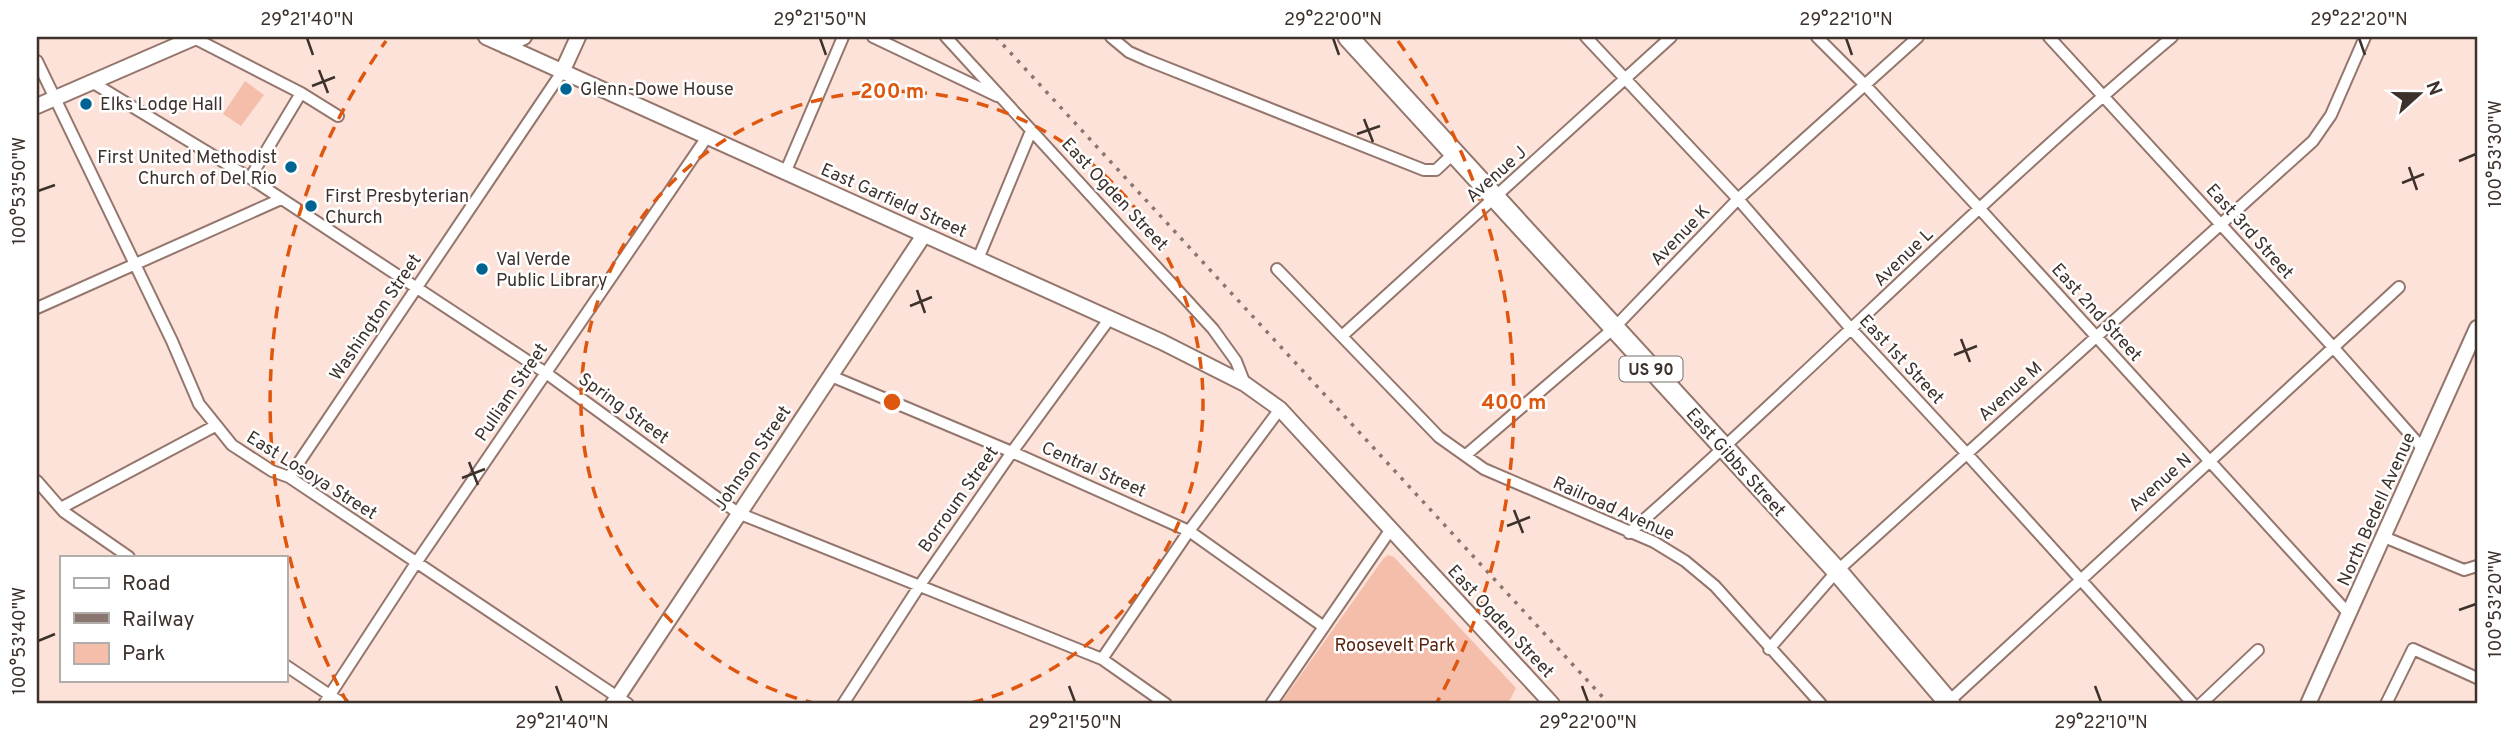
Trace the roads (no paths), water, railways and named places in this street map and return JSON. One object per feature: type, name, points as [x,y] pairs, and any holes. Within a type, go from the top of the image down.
[{"type":"highway","name":"East Gibbs Street","points":[[1348,37],[1837,571],[1948,704]]},
{"type":"main road","points":[[37,106],[195,37]]},
{"type":"main road","name":"East Garfield Street","points":[[486,37],[1110,318],[1245,384],[1280,409]]},
{"type":"main road","points":[[505,46],[524,37]]},
{"type":"main road","points":[[562,72],[572,37]]},
{"type":"main road","points":[[562,72],[578,37]]},
{"type":"main road","name":"Johnson Street","points":[[619,702],[738,513],[924,235]]},
{"type":"main road","name":"North Bedell Avenue","points":[[2308,704],[2477,328]]},
{"type":"main road","name":"East Ogden Street","points":[[1280,409],[1552,704]]},
{"type":"street","points":[[195,37],[301,93],[338,116]]},
{"type":"street","points":[[785,173],[843,37]]},
{"type":"street","points":[[873,37],[1003,99]]},
{"type":"street","name":"East Ogden Street","points":[[946,37],[1213,329],[1236,360],[1245,384]]},
{"type":"street","points":[[1111,37],[1129,52],[1146,60],[1424,170],[1436,170],[1454,153]]},
{"type":"street","name":"East 1st Street","points":[[1586,37],[1738,199],[1852,330],[2193,704]]},
{"type":"street","name":"Avenue J","points":[[1342,336],[1671,37]]},
{"type":"street","name":"East 2nd Street","points":[[1817,37],[1979,208],[2349,614]]},
{"type":"street","name":"Avenue K","points":[[1466,455],[1614,328],[1738,199],[1918,37]]},
{"type":"street","name":"East 3rd Street","points":[[2049,37],[2104,94],[2423,449]]},
{"type":"street","name":"Avenue L","points":[[1629,533],[1724,450],[1979,208],[2104,94],[2172,37]]},
{"type":"street","name":"Avenue M","points":[[1769,649],[1837,571],[2313,141],[2331,116],[2365,37]]},
{"type":"street","name":"East Losoya Street","points":[[37,61],[172,341],[199,404],[232,445],[272,471],[289,477],[619,702]]},
{"type":"street","name":"Washington Street","points":[[289,477],[562,72]]},
{"type":"street","name":"Spring Street","points":[[90,81],[250,178],[545,373],[738,513],[1102,659],[1166,704]]},
{"type":"street","points":[[250,178],[301,93]]},
{"type":"street","points":[[978,259],[1031,131]]},
{"type":"street","name":"Pulliam Street","points":[[328,700],[416,563],[707,137]]},
{"type":"street","points":[[37,308],[281,199]]},
{"type":"street","name":"Railroad Avenue","points":[[1277,269],[1439,437],[1484,469],[1654,542],[1685,561],[1715,586],[1821,704]]},
{"type":"street","name":"Avenue N","points":[[1948,704],[2399,287]]},
{"type":"street","name":"Borroum Street","points":[[845,704],[920,585],[1012,452],[1110,318]]},
{"type":"street","name":"Central Street","points":[[831,376],[1012,452],[1189,531],[1324,627]]},
{"type":"street","points":[[1102,659],[1189,531],[1280,409]]},
{"type":"street","points":[[61,508],[215,426]]},
{"type":"street","points":[[37,481],[61,508],[127,556]]},
{"type":"street","points":[[1271,704],[1391,529]]},
{"type":"street","points":[[2384,537],[2464,570],[2477,566]]},
{"type":"street","points":[[2386,704],[2413,649],[2477,678]]},
{"type":"street","points":[[2202,704],[2258,650]]},
{"type":"street","points":[[287,667],[328,700],[343,704]]},
{"type":"railway","points":[[996,37],[1609,704]]},
{"type":"place","name":"Glenn-Dowe House","points":[[566,89]]},
{"type":"place","name":"Elks Lodge Hall","points":[[86,104]]},
{"type":"place","name":"First United Methodist Church of Del Rio","points":[[291,167]]},
{"type":"place","name":"First Presbyterian Church","points":[[311,206]]},
{"type":"place","name":"Val Verde Public Library","points":[[482,269]]},
{"type":"park label","name":"Roosevelt Park","points":[[1395,645]]}]
